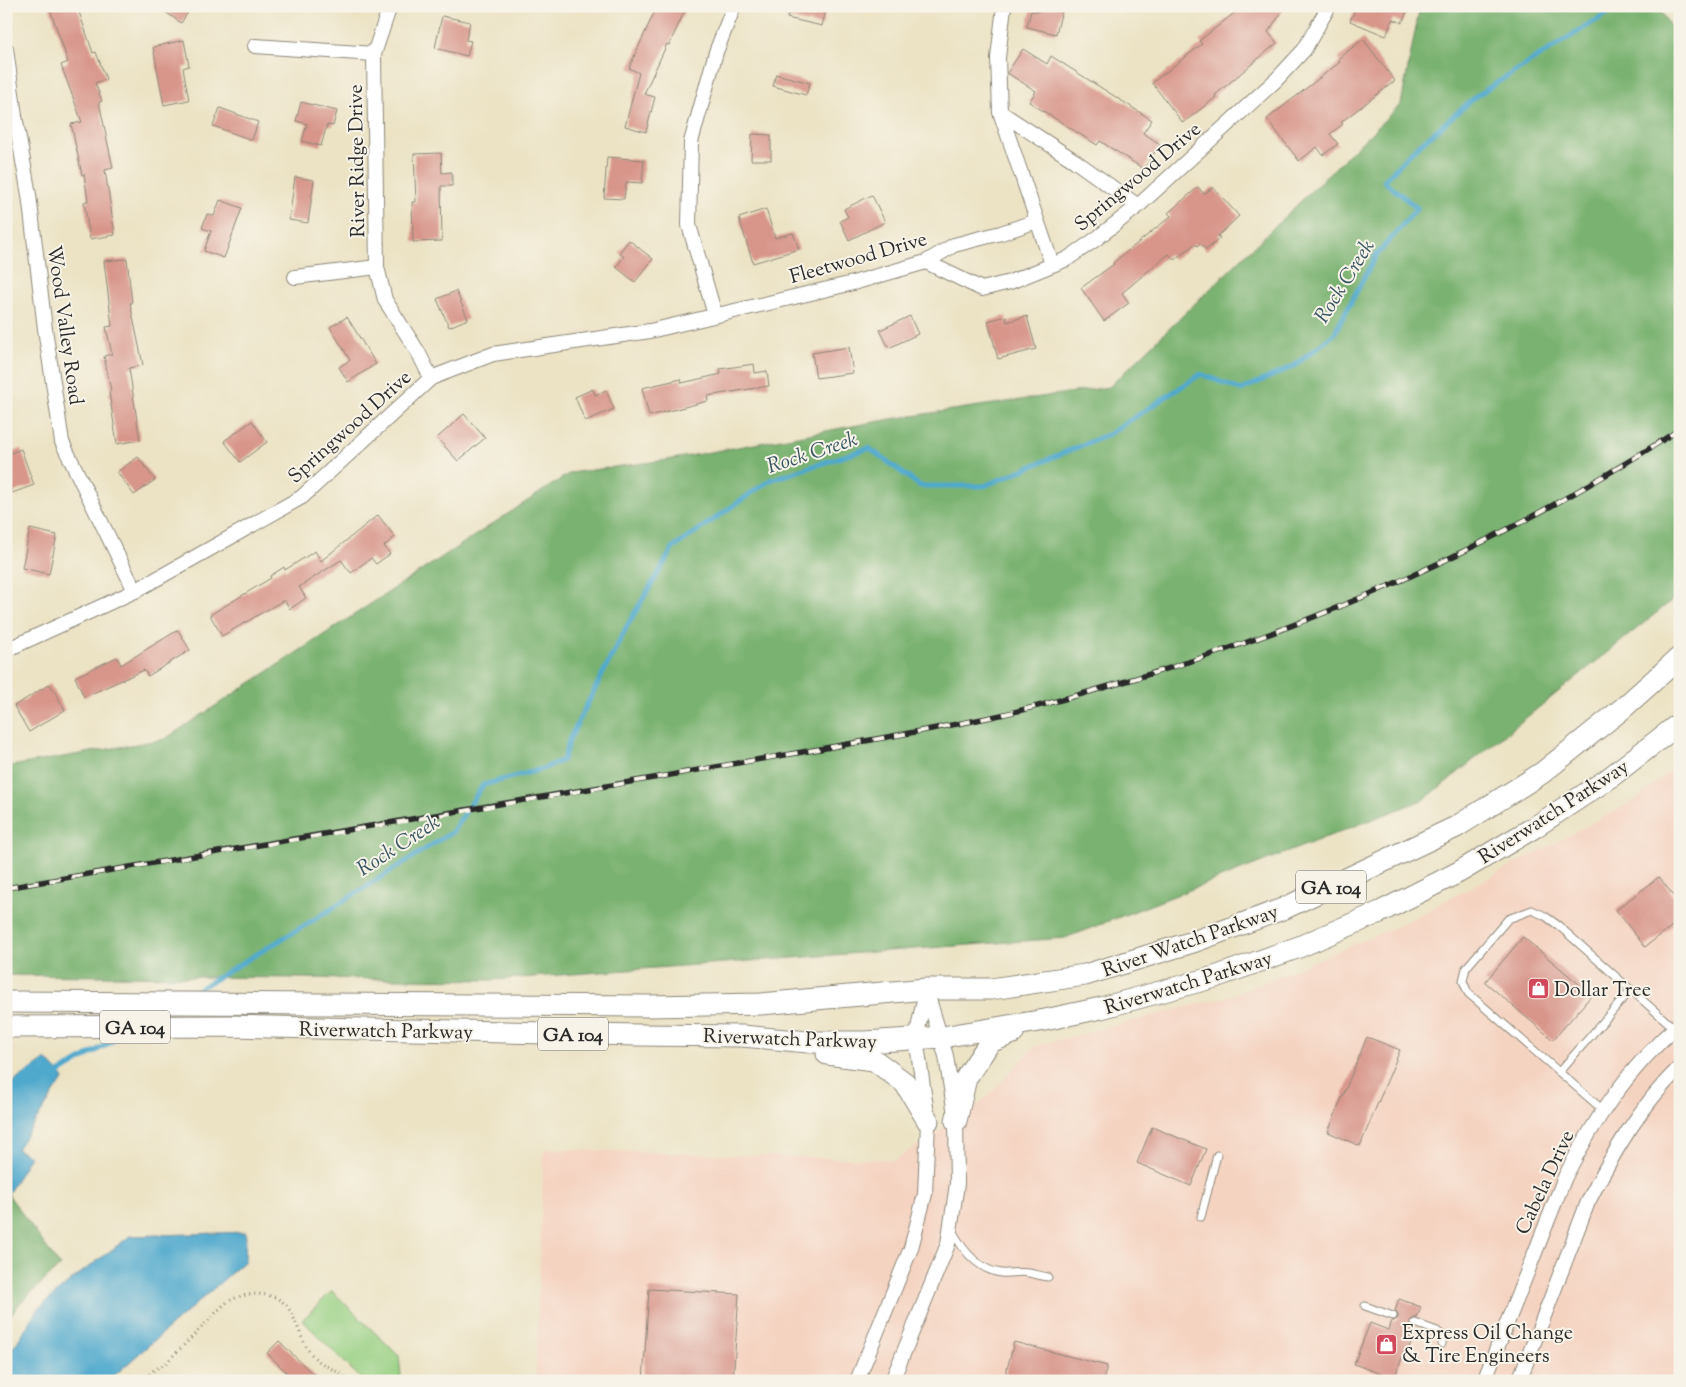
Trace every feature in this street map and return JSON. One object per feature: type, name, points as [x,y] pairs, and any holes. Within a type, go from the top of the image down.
[{"type":"main road","name":"River Watch Parkway","points":[[926,989],[991,988],[1085,975],[1196,941],[1285,908],[1456,827],[1542,773],[1622,709],[1680,657]]},
{"type":"main road","name":"Riverwatch Parkway","points":[[6,1027],[230,1026],[742,1036],[808,1042],[865,1042],[942,1038],[1046,1020],[1111,1006],[1215,977],[1299,947],[1380,912],[1433,886],[1529,831],[1608,778],[1680,723]]},
{"type":"main road","name":"Riverwatch Parkway","points":[[6,1002],[263,1002],[649,1006],[752,1004],[926,989]]},
{"type":"main road","points":[[956,1121],[966,1078],[990,1042],[1046,1020]]},
{"type":"main road","points":[[638,1035],[713,1049],[830,1054],[874,1060],[905,1083],[928,1120]]},
{"type":"street","name":"River Ridge Drive","points":[[390,6],[374,54],[377,267],[385,300],[418,352],[431,378]]},
{"type":"street","points":[[715,315],[689,225],[691,142],[716,52],[734,6]]},
{"type":"street","points":[[1004,6],[998,58],[1000,112],[1052,264]]},
{"type":"street","name":"Springwood Drive","points":[[926,262],[982,289],[1010,282],[1066,259],[1138,206],[1282,74],[1304,50],[1329,6]]},
{"type":"street","points":[[255,46],[374,54]]},
{"type":"street","name":"Wood Valley Road","points":[[6,49],[15,116],[29,195],[45,329],[62,442],[135,591]]},
{"type":"street","points":[[1000,112],[1075,161],[1138,206]]},
{"type":"street","name":"Fleetwood Drive","points":[[715,315],[853,283],[926,262],[954,245],[1038,222]]},
{"type":"street","points":[[296,277],[377,267]]},
{"type":"street","name":"Springwood Drive","points":[[6,650],[135,591],[302,497],[431,378],[494,354],[650,331],[715,315]]},
{"type":"street","points":[[892,1381],[948,1244],[957,1184],[956,1121],[946,1056],[926,989]]},
{"type":"street","points":[[857,1381],[911,1248],[925,1194],[928,1120],[916,1038],[926,989]]},
{"type":"street","name":"Cabela Drive","points":[[1484,1381],[1564,1177],[1603,1110],[1634,1069],[1655,1045],[1677,1025]]},
{"type":"street","points":[[1519,1381],[1588,1202],[1600,1177],[1633,1123],[1651,1098],[1680,1067]]},
{"type":"lane","points":[[1603,1110],[1468,993],[1463,981],[1466,968],[1508,919],[1532,910],[1545,916],[1560,926],[1631,990],[1677,1025]]},
{"type":"lane","points":[[1559,1072],[1631,990]]},
{"type":"lane","points":[[1201,1217],[1217,1156]]},
{"type":"lane","points":[[950,1228],[960,1245],[981,1265],[1000,1273],[1028,1272],[1048,1277]]},
{"type":"lane","points":[[1365,1306],[1393,1316]]},
{"type":"lane","points":[[1415,1323],[1437,1331],[1443,1336],[1442,1344]]},
{"type":"path","points":[[142,1381],[154,1370],[165,1364],[230,1300],[250,1294],[279,1298],[295,1318],[303,1340],[312,1355],[323,1365],[342,1374],[349,1381]]},
{"type":"shaded area","points":[[1680,763],[1680,1381],[535,1381],[544,1149],[896,1160],[983,1101],[1035,1046],[1233,995],[1400,925],[1634,801]]},
{"type":"green space","points":[[1420,6],[1658,6],[1680,44],[1680,594],[1425,799],[1065,938],[491,980],[6,975],[6,767],[165,739],[570,473],[667,460],[891,419],[1109,387],[1401,104]]},
{"type":"green space","points":[[6,1193],[60,1266],[19,1304],[6,1322]]},
{"type":"green space","points":[[332,1291],[399,1356],[401,1376],[398,1381],[363,1381],[302,1320]]},
{"type":"water","points":[[46,1059],[64,1078],[17,1149],[30,1156],[8,1194],[6,1193],[6,1087]]},
{"type":"water","points":[[246,1232],[245,1261],[108,1381],[6,1381],[6,1352],[15,1345],[39,1308],[74,1278],[130,1236]]},
{"type":"building","points":[[49,6],[77,6],[93,53],[96,52],[106,79],[95,83],[102,101],[99,102],[113,168],[105,170],[115,235],[90,239],[84,202],[88,201],[84,174],[82,175],[71,124],[82,122],[61,65],[68,62]]},
{"type":"building","points":[[157,6],[192,6],[181,23]]},
{"type":"building","points":[[657,6],[687,6],[644,94],[655,97],[646,132],[625,126],[639,73],[629,68]]},
{"type":"building","points":[[790,6],[827,6],[822,26],[787,18]]},
{"type":"building","points":[[1039,6],[1063,6],[1056,34],[1027,27],[1031,11],[1038,12]]},
{"type":"building","points":[[1243,6],[1286,6],[1268,32],[1277,43],[1215,95],[1216,97],[1183,123],[1152,83],[1202,44],[1199,41]]},
{"type":"building","points":[[1357,6],[1399,6],[1407,11],[1402,23],[1393,19],[1386,36],[1350,21]]},
{"type":"building","points":[[442,16],[470,22],[466,40],[471,41],[467,56],[435,48]]},
{"type":"building","points":[[1363,39],[1395,81],[1341,122],[1343,124],[1330,134],[1338,144],[1323,155],[1317,147],[1299,161],[1267,119],[1340,62],[1338,59]]},
{"type":"building","points":[[184,40],[189,66],[183,68],[189,100],[164,105],[153,47]]},
{"type":"building","points":[[1023,49],[1047,64],[1051,56],[1152,120],[1143,133],[1160,144],[1144,169],[1100,141],[1097,145],[1029,102],[1036,91],[1007,73]]},
{"type":"building","points":[[776,74],[810,83],[806,95],[773,86]]},
{"type":"building","points":[[301,102],[337,111],[333,126],[327,125],[321,146],[302,141],[307,124],[296,121]]},
{"type":"building","points":[[220,108],[258,122],[252,140],[213,126]]},
{"type":"building","points":[[752,134],[771,135],[771,160],[751,160]]},
{"type":"building","points":[[441,153],[442,173],[452,172],[452,186],[441,186],[442,241],[413,242],[412,202],[416,202],[414,154]]},
{"type":"building","points":[[607,157],[644,160],[642,183],[626,182],[624,199],[604,198]]},
{"type":"building","points":[[295,177],[314,180],[308,223],[289,220]]},
{"type":"building","points":[[1198,187],[1204,194],[1213,187],[1239,216],[1218,236],[1220,238],[1206,250],[1200,243],[1197,246],[1195,244],[1174,260],[1169,254],[1160,261],[1122,293],[1129,303],[1104,321],[1081,288],[1114,264],[1171,216],[1168,213]]},
{"type":"building","points":[[872,195],[885,222],[849,240],[840,221],[848,217],[844,209]]},
{"type":"building","points":[[220,200],[242,208],[224,258],[204,251],[211,231],[202,228],[207,214],[214,216]]},
{"type":"building","points":[[766,209],[775,238],[793,233],[799,249],[753,263],[739,218]]},
{"type":"building","points":[[629,240],[653,259],[635,282],[616,267],[624,257],[619,253]]},
{"type":"building","points":[[127,259],[132,303],[130,303],[143,365],[129,368],[140,440],[117,444],[109,392],[111,391],[104,356],[112,354],[106,327],[112,326],[104,261]]},
{"type":"building","points":[[456,291],[468,319],[449,327],[437,299]]},
{"type":"building","points":[[910,316],[918,334],[889,348],[880,330]]},
{"type":"building","points":[[1006,316],[1007,322],[1027,316],[1036,349],[998,359],[988,321]]},
{"type":"building","points":[[347,317],[376,364],[348,382],[339,367],[350,360],[330,327]]},
{"type":"building","points":[[849,347],[853,373],[816,378],[812,353]]},
{"type":"building","points":[[754,364],[755,373],[767,371],[769,386],[707,396],[708,401],[649,416],[642,388],[681,379],[682,383],[721,374],[720,369]]},
{"type":"building","points":[[593,389],[595,395],[606,390],[614,409],[585,421],[575,397]]},
{"type":"building","points":[[464,414],[485,438],[458,461],[437,438]]},
{"type":"building","points":[[252,421],[267,442],[240,462],[224,441]]},
{"type":"building","points":[[21,449],[34,485],[12,493],[6,478],[6,455]]},
{"type":"building","points":[[138,457],[155,480],[134,495],[117,472]]},
{"type":"building","points":[[378,515],[395,537],[384,546],[390,554],[376,564],[371,558],[351,573],[341,560],[299,587],[306,598],[290,609],[284,600],[222,636],[210,615],[271,578],[270,576],[284,567],[285,570],[315,551],[321,561]]},
{"type":"building","points":[[30,529],[57,535],[49,574],[22,568]]},
{"type":"building","points":[[178,630],[190,650],[148,676],[144,670],[84,697],[75,677],[117,657],[121,665]]},
{"type":"building","points":[[50,684],[65,710],[29,732],[14,706]]},
{"type":"building","points":[[1659,877],[1680,904],[1680,920],[1645,947],[1616,910]]},
{"type":"building","name":"Dollar Tree","points":[[1523,937],[1592,995],[1553,1040],[1485,982]]},
{"type":"building","points":[[1367,1037],[1400,1050],[1360,1146],[1328,1132]]},
{"type":"building","points":[[1152,1127],[1206,1149],[1191,1186],[1137,1163]]},
{"type":"building","points":[[649,1289],[739,1294],[733,1381],[643,1381]]},
{"type":"building","name":"Express Oil Change & Tire Engineers","points":[[1399,1299],[1421,1307],[1417,1318],[1410,1321],[1414,1328],[1410,1338],[1412,1339],[1408,1351],[1405,1350],[1394,1379],[1354,1364],[1370,1323],[1388,1330],[1391,1321],[1398,1318],[1395,1311]]},
{"type":"building","points":[[279,1341],[320,1381],[295,1381],[267,1353]]},
{"type":"building","points":[[1014,1342],[1107,1366],[1103,1381],[1004,1381]]},
{"type":"waterway","name":"Rock Creek","points":[[187,996],[317,918],[452,832],[483,785],[542,769],[563,760],[570,738],[627,626],[673,548],[770,480],[869,448],[920,486],[984,486],[1109,434],[1201,374],[1241,390],[1294,366],[1334,334],[1375,257],[1417,208],[1384,181],[1411,152],[1479,94],[1619,6]]},
{"type":"waterway","name":"Rock Creek","points":[[54,1076],[124,1034]]},
{"type":"railway","points":[[6,888],[501,805],[860,742],[977,720],[1054,702],[1202,657],[1345,605],[1483,542],[1550,507],[1680,429]]},
{"type":"place","name":"Dollar Tree","points":[[1538,989]]},
{"type":"place","name":"Express Oil Change & Tire Engineers","points":[[1386,1344]]}]
